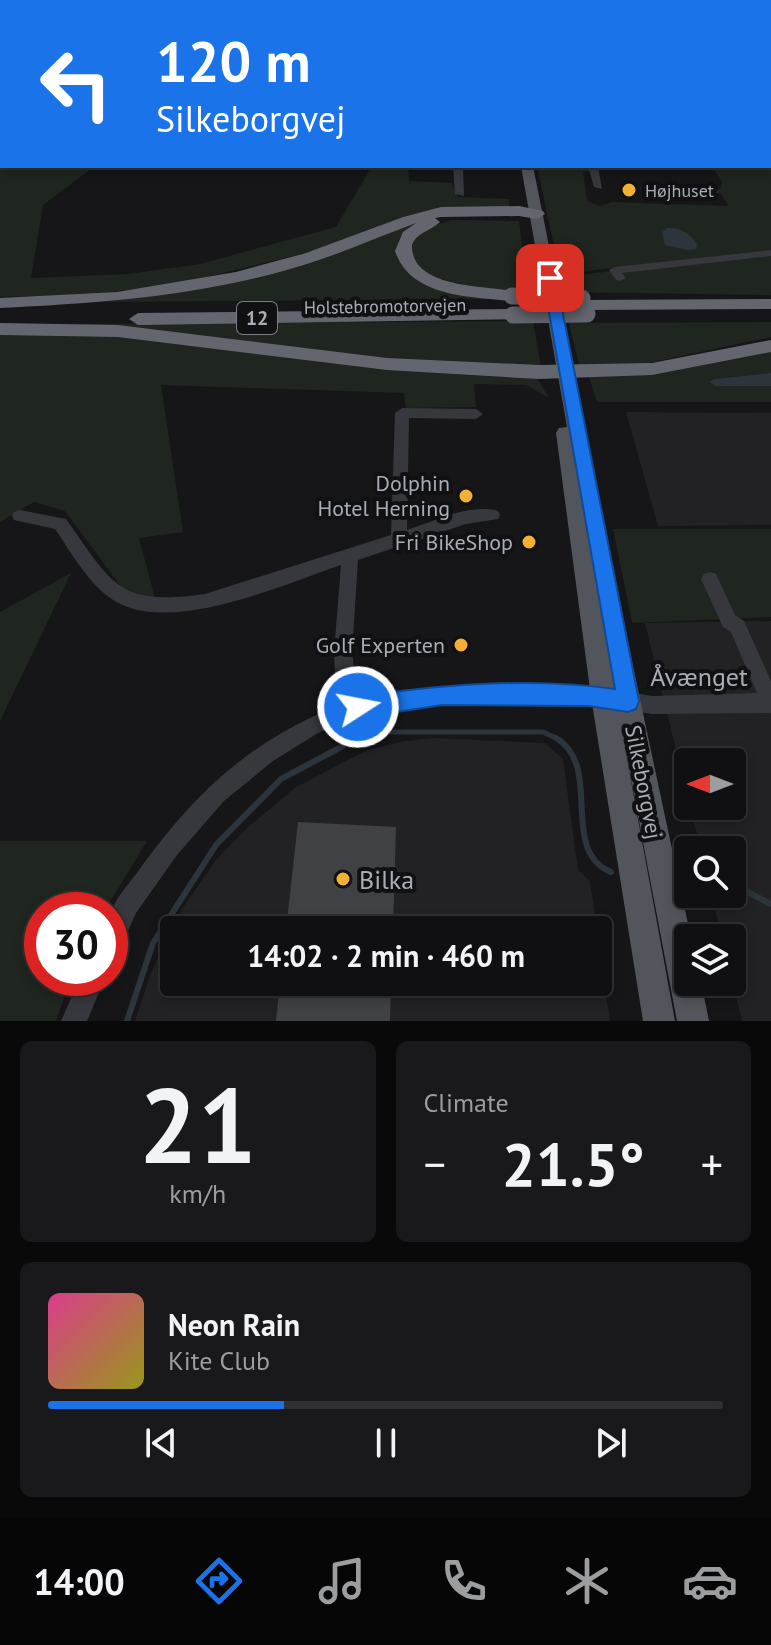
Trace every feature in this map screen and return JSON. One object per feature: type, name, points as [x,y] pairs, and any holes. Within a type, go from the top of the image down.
[{"type":"highway","points":[[0,303],[69,301],[177,289],[312,257],[423,215],[460,211],[531,214]]},
{"type":"highway","points":[[512,305],[426,279],[407,261],[403,250],[406,240],[415,230],[444,218],[531,214]]},
{"type":"highway","name":"Holstebromotorvejen","points":[[585,306],[771,304]]},
{"type":"highway","name":"Holstebromotorvejen","points":[[0,321],[512,305]]},
{"type":"highway","name":"Holstebromotorvejen","points":[[0,311],[512,305],[771,314]]},
{"type":"highway","points":[[0,329],[118,331],[387,364],[561,372],[652,369],[771,346]]},
{"type":"main road","name":"Silkeborgvej","points":[[520,168],[693,1021]]},
{"type":"main road","name":"Silkeborgvej","points":[[527,168],[531,214]]},
{"type":"main road","name":"Silkeborgvej","points":[[561,372],[603,697],[659,1021]]},
{"type":"street","points":[[236,0],[245,0]]},
{"type":"street","points":[[458,168],[460,194]]},
{"type":"street","points":[[594,168],[599,187]]},
{"type":"street","points":[[620,278],[615,270],[771,253]]},
{"type":"street","points":[[399,539],[402,413],[476,414]]},
{"type":"street","points":[[20,516],[60,524],[107,589],[128,602],[147,608],[205,602],[466,518],[492,515]]},
{"type":"street","points":[[350,555],[343,653],[345,672],[358,707]]},
{"type":"street","name":"Åvænget","points":[[710,579],[729,621],[740,631],[759,683],[771,703]]},
{"type":"street","name":"Åvænget","points":[[128,905],[169,847],[216,793],[266,754],[311,726],[358,707],[442,695],[603,697],[652,705],[771,703]]},
{"type":"street","points":[[74,1021],[85,996]]},
{"type":"shaded area","points":[[0,168],[92,168],[43,205],[31,278],[128,274],[200,264],[336,227],[371,168],[408,168],[409,181],[452,183],[458,197],[509,199],[510,209],[431,210],[405,216],[313,251],[178,284],[87,295],[0,297]]},
{"type":"shaded area","points":[[537,168],[589,168],[590,171],[583,172],[587,201],[600,206],[612,202],[729,206],[720,193],[702,194],[699,188],[720,189],[722,182],[713,168],[771,168],[771,250],[560,274]]},
{"type":"shaded area","points":[[436,216],[397,250],[401,264],[409,272],[504,299],[98,302],[177,292]]},
{"type":"shaded area","points":[[452,220],[519,221],[528,292],[473,287],[433,277],[420,268],[410,251],[416,238],[432,227]]},
{"type":"shaded area","points":[[667,228],[687,234],[697,244],[696,249],[665,245],[662,232]]},
{"type":"shaded area","points":[[771,253],[771,295],[563,292],[561,277]]},
{"type":"shaded area","points":[[533,321],[541,367],[390,360],[195,335],[71,324]]},
{"type":"shaded area","points":[[771,322],[771,337],[644,364],[579,365],[569,323]]},
{"type":"shaded area","points":[[0,333],[118,335],[536,376],[549,398],[526,385],[474,384],[476,407],[406,408],[404,393],[161,385],[183,532],[139,538],[156,602],[124,591],[65,511],[34,502],[0,522]]},
{"type":"shaded area","points":[[771,351],[771,373],[714,379],[716,386],[771,386],[771,402],[597,402],[589,377],[661,373]]},
{"type":"shaded area","points":[[771,373],[771,386],[715,386],[710,382],[714,379]]},
{"type":"shaded area","points":[[626,412],[771,413],[771,525],[658,526]]},
{"type":"shaded area","points":[[613,529],[771,529],[771,617],[632,623]]},
{"type":"shaded area","points":[[71,573],[0,721],[0,612]]},
{"type":"shaded area","points":[[771,621],[771,1021],[742,1021],[736,996],[746,996],[746,924],[718,924],[714,908],[746,908],[746,836],[698,836],[694,820],[746,820],[746,748],[676,748],[645,623]]},
{"type":"shaded area","points":[[435,738],[545,743],[563,759],[578,870],[590,881],[595,916],[178,916],[215,861],[247,828],[296,787],[365,751],[405,741]]},
{"type":"shaded area","points":[[0,841],[147,841],[116,892],[24,892],[24,996],[65,996],[56,1021],[0,1021]]},
{"type":"shaded area","points":[[160,954],[160,996],[606,996],[610,1021],[135,1021]]},
{"type":"building","name":"Bilka","points":[[298,822],[396,827],[393,916],[288,916]]},
{"type":"building","points":[[279,996],[391,996],[390,1021],[276,1021]]},
{"type":"waterway","points":[[387,732],[543,732],[556,738]]},
{"type":"waterway","points":[[556,738],[560,740]]},
{"type":"waterway","points":[[556,738],[570,751],[577,768],[587,846],[595,861],[611,872]]},
{"type":"waterway","points":[[127,1021],[153,943],[216,845],[281,779],[343,746]]},
{"type":"waterway","points":[[746,891],[771,904]]},
{"type":"place","name":"Højhuset","points":[[629,190]]},
{"type":"place","name":"Dolphin Hotel Herning","points":[[466,496]]},
{"type":"place","name":"Fri BikeShop","points":[[529,542]]},
{"type":"place","name":"Golf Experten","points":[[461,645]]},
{"type":"place","name":"Bilka","points":[[343,879]]},
{"type":"route","points":[[358,707],[409,697],[442,695],[589,695],[628,701],[550,278]]}]
